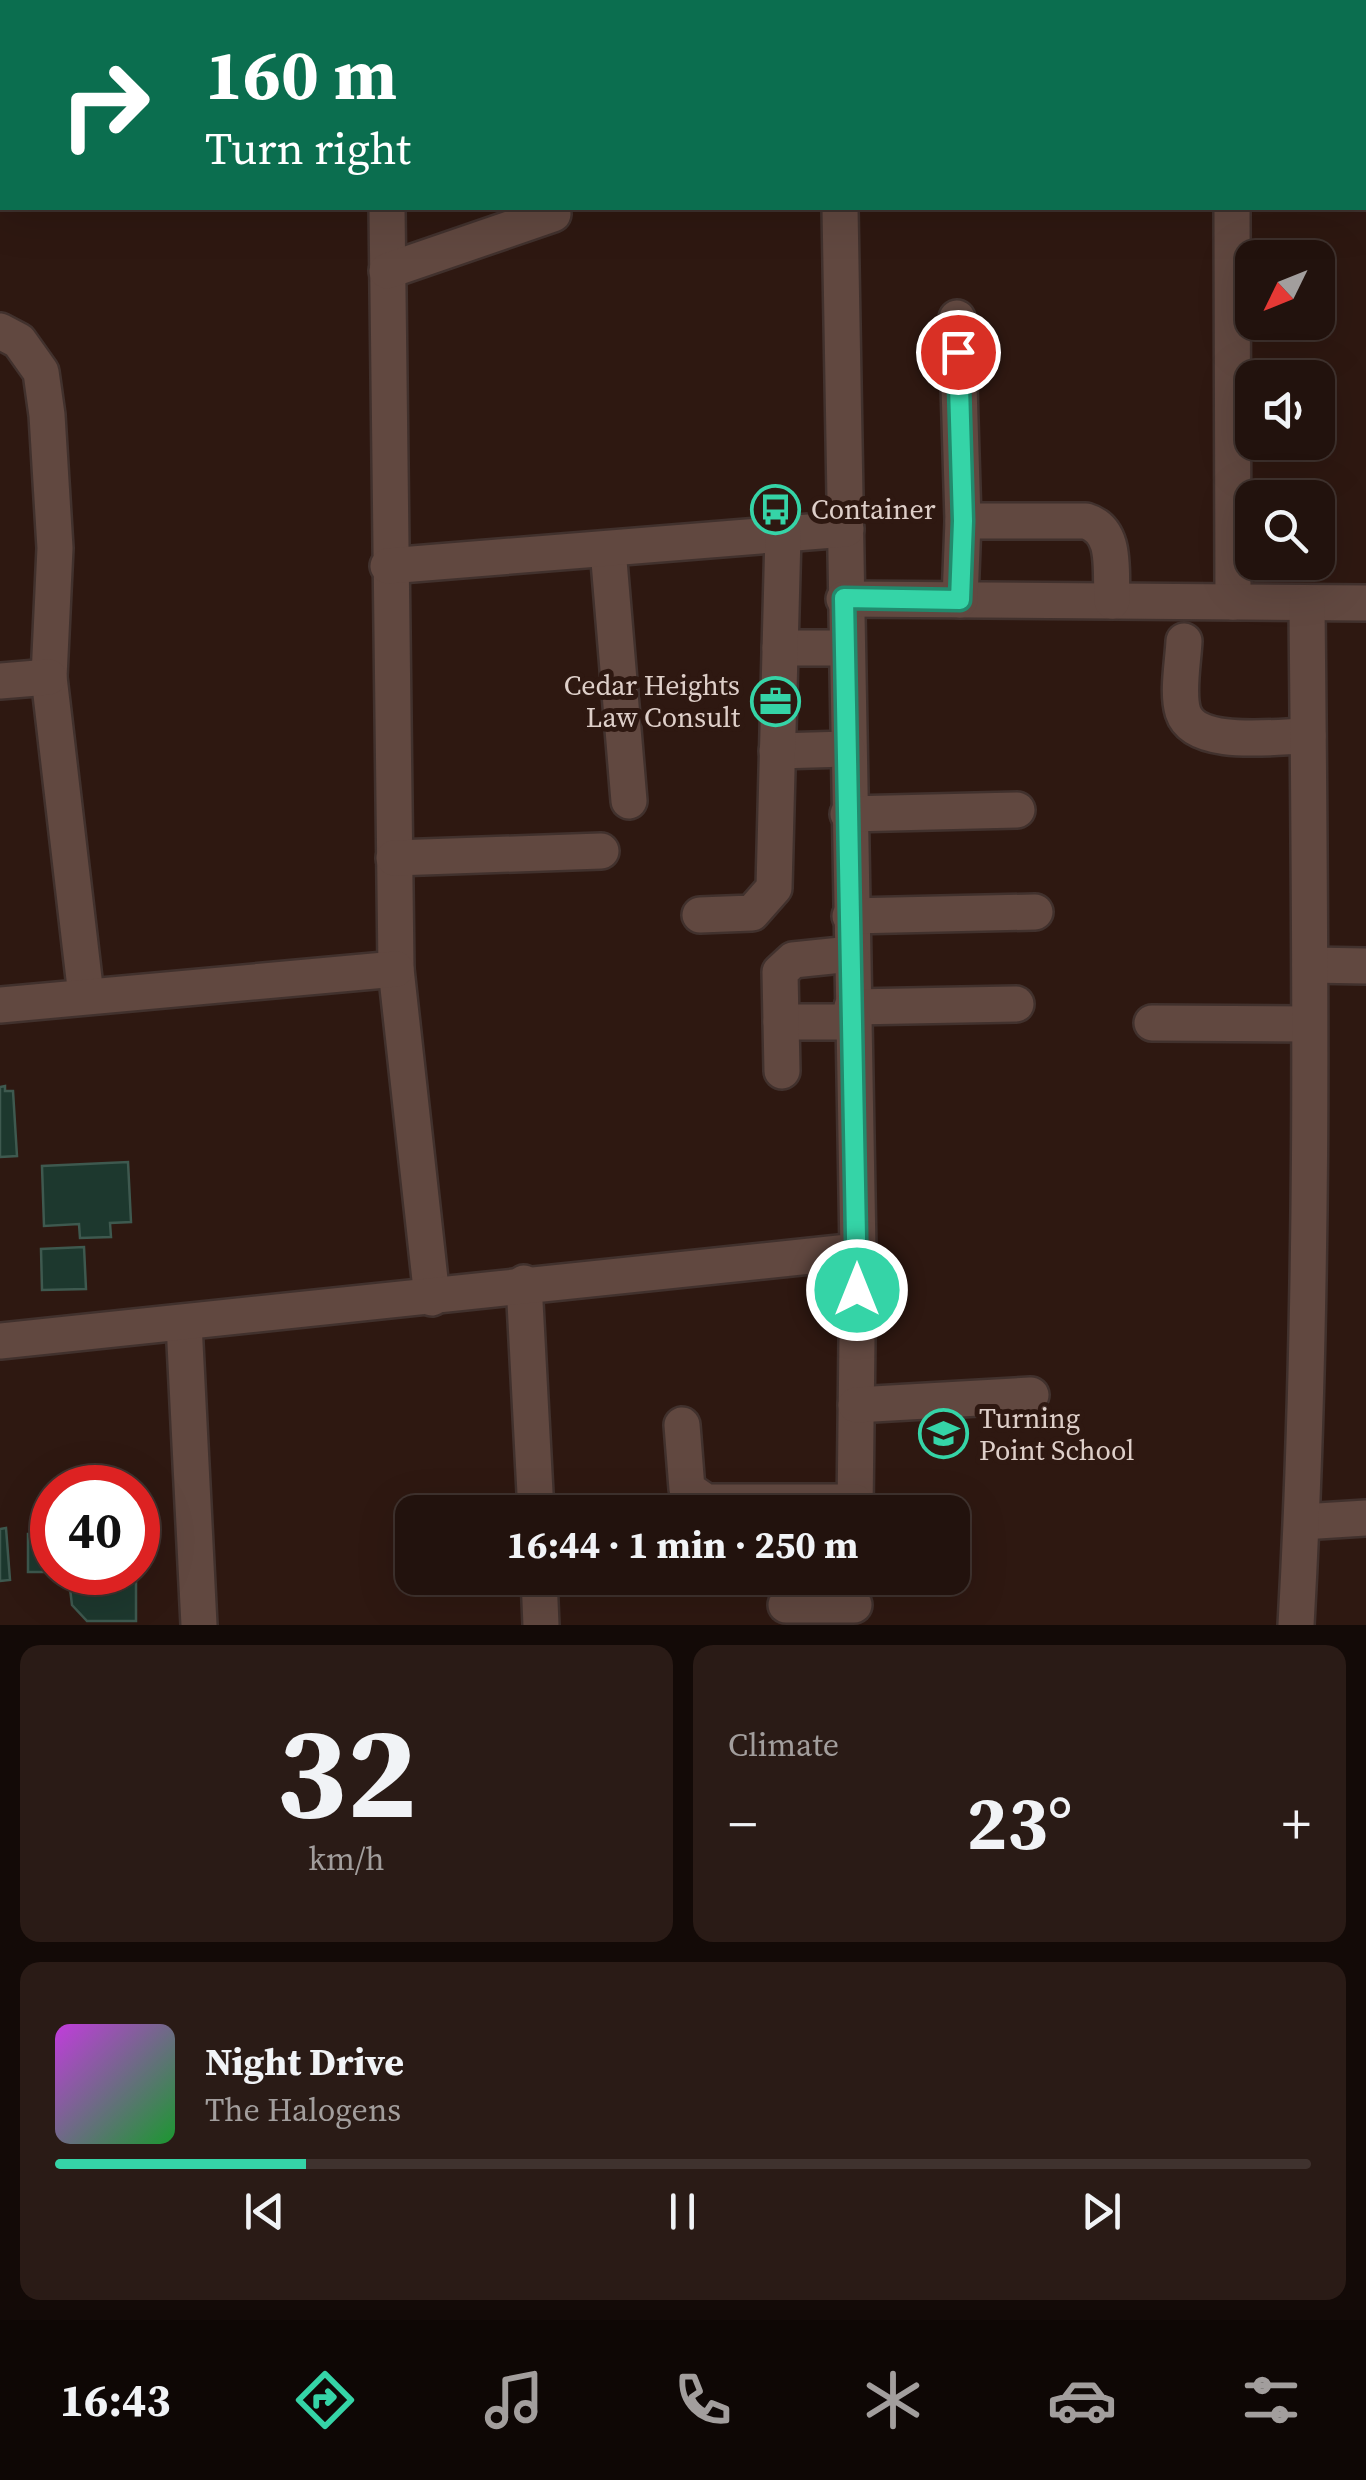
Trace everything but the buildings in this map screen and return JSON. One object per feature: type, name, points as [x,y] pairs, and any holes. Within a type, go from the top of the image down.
[{"type":"street","points":[[387,210],[388,566],[396,969],[432,1298]]},
{"type":"street","points":[[840,210],[858,1251],[855,1495]]},
{"type":"street","points":[[1232,210],[1232,602]]},
{"type":"street","points":[[388,271],[552,214]]},
{"type":"street","points":[[957,318],[963,521],[960,600]]},
{"type":"street","points":[[0,331],[19,342],[41,372],[45,401],[54,548],[49,677],[86,996]]},
{"type":"street","points":[[963,521],[1086,521],[1101,526],[1108,537],[1112,601]]},
{"type":"street","points":[[388,566],[846,529]]},
{"type":"street","points":[[700,915],[752,912],[774,888],[782,534]]},
{"type":"street","points":[[608,548],[629,801]]},
{"type":"street","points":[[844,598],[1366,603]]},
{"type":"street","points":[[1296,1625],[1302,1522],[1310,965],[1306,604]]},
{"type":"street","points":[[1184,641],[1183,712],[1194,729],[1210,736],[1308,736]]},
{"type":"street","points":[[780,648],[845,648]]},
{"type":"street","points":[[0,681],[49,677]]},
{"type":"street","points":[[777,751],[847,749]]},
{"type":"street","points":[[848,814],[1017,810]]},
{"type":"street","points":[[394,858],[602,851]]},
{"type":"street","points":[[850,916],[1035,912]]},
{"type":"street","points":[[782,1071],[780,972],[786,964],[851,954]]},
{"type":"street","points":[[1310,965],[1366,966]]},
{"type":"street","points":[[0,1005],[396,969]]},
{"type":"street","points":[[781,1022],[1016,1004]]},
{"type":"street","points":[[1152,1023],[1309,1024]]},
{"type":"street","points":[[0,1341],[432,1298],[524,1283],[858,1251]]},
{"type":"street","points":[[524,1283],[535,1495]]},
{"type":"street","points":[[184,1323],[198,1625]]},
{"type":"street","points":[[856,1405],[1031,1394]]},
{"type":"street","points":[[682,1424],[687,1489],[696,1495]]},
{"type":"street","points":[[1302,1522],[1366,1518]]},
{"type":"street","points":[[540,1595],[541,1625]]},
{"type":"street","points":[[786,1602],[854,1602]]},
{"type":"place","name":"Container","points":[[776,509]]},
{"type":"place","name":"Cedar Heights Law Consult","points":[[775,701]]},
{"type":"place","name":"Turning Point School","points":[[944,1434]]},
{"type":"route","points":[[857,1290],[844,598],[960,600],[963,521],[958,352]]}]
